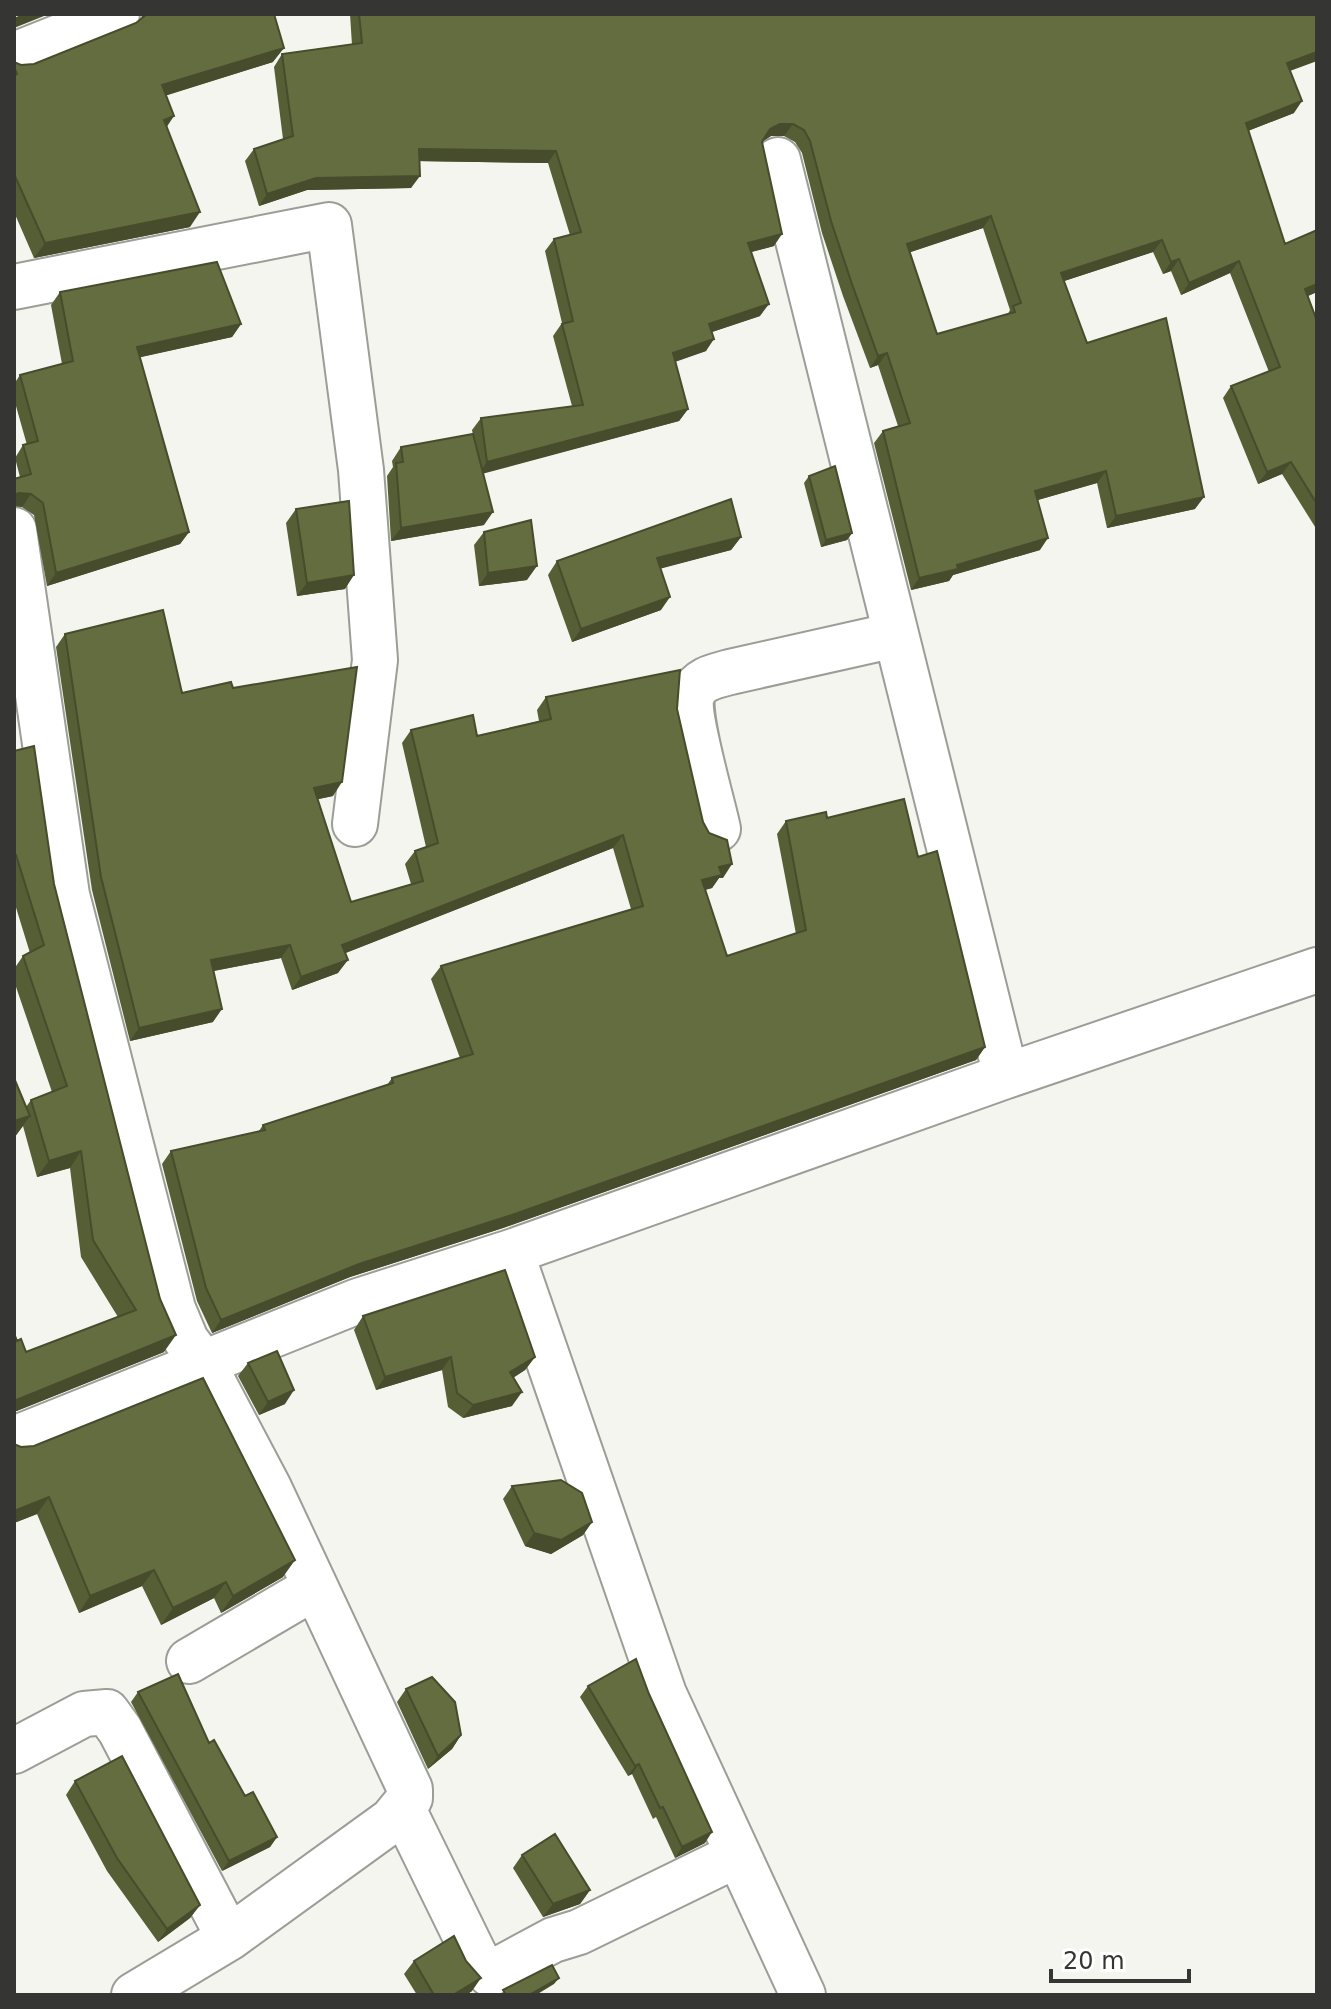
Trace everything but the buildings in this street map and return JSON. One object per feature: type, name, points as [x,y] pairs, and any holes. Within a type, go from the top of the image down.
[{"type":"street","points":[[14,55],[117,14]]},
{"type":"street","points":[[778,160],[1006,1076]]},
{"type":"street","points":[[14,287],[329,225],[361,470],[375,660],[355,824]]},
{"type":"street","points":[[14,530],[67,895],[173,1309],[186,1340],[203,1363],[269,1488],[405,1774],[410,1798],[403,1809],[229,1938],[134,1995]]},
{"type":"street","points":[[718,829],[690,706],[698,686],[705,680],[730,672],[895,635]]},
{"type":"street","points":[[14,1439],[358,1301],[511,1252],[1006,1076],[1317,970]]},
{"type":"street","points":[[511,1252],[648,1652],[737,1855],[803,1995]]},
{"type":"street","points":[[189,1661],[315,1587]]},
{"type":"street","points":[[14,1751],[84,1714],[107,1712],[120,1730],[229,1938]]},
{"type":"street","points":[[403,1809],[476,1958],[490,1974],[553,1940],[579,1932],[737,1855]]}]
